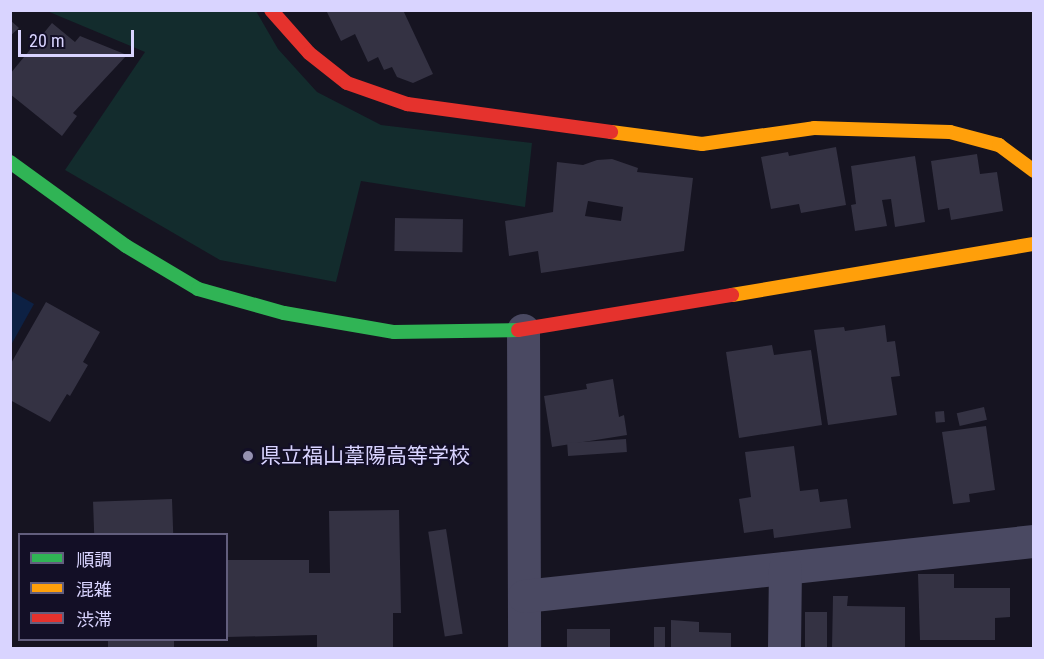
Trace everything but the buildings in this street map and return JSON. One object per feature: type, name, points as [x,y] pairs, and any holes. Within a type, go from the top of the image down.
[{"type":"street","points":[[271,10],[309,53],[347,83],[407,104],[702,144],[814,128],[950,132],[999,145],[1034,171]]},
{"type":"street","points":[[10,162],[126,246],[198,289],[284,313],[394,332],[523,330],[1034,244]]},
{"type":"street","points":[[523,330],[524,648]]},
{"type":"street","points":[[524,596],[1034,541]]},
{"type":"street","points":[[784,648],[785,568]]},
{"type":"green space","points":[[47,11],[256,11],[278,49],[317,92],[381,125],[532,143],[525,207],[361,181],[336,282],[220,260],[65,170],[145,52]]},
{"type":"water","points":[[11,291],[34,304],[11,345]]},
{"type":"traffic: fast","points":[[10,162],[126,246],[198,289],[284,313],[394,332],[518,330]]},
{"type":"traffic: slow","points":[[611,132],[702,144],[814,128],[950,132],[999,145],[1034,171]]},
{"type":"traffic: slow","points":[[732,295],[1034,244]]},
{"type":"traffic: jam","points":[[271,10],[309,53],[347,83],[407,104],[611,132]]},
{"type":"traffic: jam","points":[[518,330],[732,295]]},
{"type":"place","name":"県立福山葦陽高等学校","points":[[248,456]]}]
